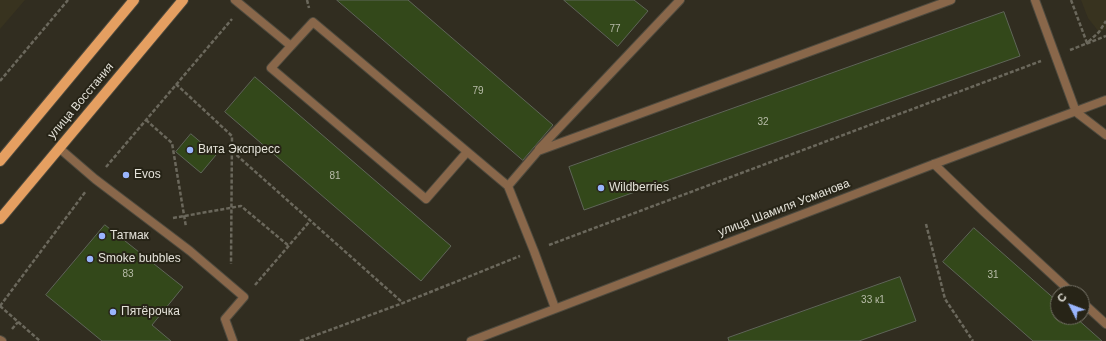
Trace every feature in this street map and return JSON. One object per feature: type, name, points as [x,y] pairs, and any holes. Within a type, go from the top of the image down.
[{"type":"main road","name":"улица Восстания","points":[[0,161],[134,0]]},
{"type":"main road","name":"улица Восстания","points":[[0,219],[183,0]]},
{"type":"street","points":[[235,0],[291,46]]},
{"type":"street","points":[[508,186],[538,151],[680,0]]},
{"type":"street","points":[[538,151],[950,0]]},
{"type":"street","points":[[1035,0],[1076,112],[1106,136]]},
{"type":"street","points":[[467,152],[426,199],[271,68],[313,22],[508,186],[555,308]]},
{"type":"street","name":"улица Шамиля Усманова","points":[[472,341],[555,308],[1106,100]]},
{"type":"street","points":[[59,148],[95,180],[190,251],[244,297],[225,318],[234,341]]},
{"type":"street","points":[[934,164],[1063,285]]},
{"type":"street","points":[[1090,309],[1106,324]]},
{"type":"path","points":[[0,81],[68,0]]},
{"type":"path","points":[[1071,0],[1087,43]]},
{"type":"path","points":[[40,341],[0,306],[95,180],[243,6]]},
{"type":"path","points":[[1087,43],[1099,32],[1106,21]]},
{"type":"path","points":[[300,341],[403,303],[534,251],[1106,36]]},
{"type":"path","points":[[176,84],[232,136],[232,286]]},
{"type":"path","points":[[146,120],[172,143],[190,251]]},
{"type":"path","points":[[232,151],[403,303]]},
{"type":"path","points":[[152,222],[241,206],[289,246]]},
{"type":"path","points":[[244,297],[310,221]]},
{"type":"path","points":[[926,224],[945,299],[973,341]]},
{"type":"shaded area","points":[[0,0],[25,0],[0,29]]},
{"type":"shaded area","points":[[1081,0],[1106,0],[1106,29],[1099,32],[1088,18]]},
{"type":"building","points":[[337,0],[408,0],[553,125],[523,160]]},
{"type":"building","points":[[564,0],[634,0],[648,11],[618,46]]},
{"type":"building","points":[[1004,12],[1020,56],[584,210],[569,167]]},
{"type":"building","points":[[255,77],[451,246],[421,281],[225,112]]},
{"type":"building","points":[[191,134],[216,155],[201,173],[176,152]]},
{"type":"building","points":[[105,225],[183,287],[152,325],[171,341],[102,341],[46,295]]},
{"type":"building","points":[[974,228],[1050,295],[1050,325],[1084,325],[1102,341],[1033,341],[943,262]]},
{"type":"building","points":[[900,277],[916,321],[859,341],[729,341],[728,338]]},
{"type":"place","name":"Вита Экспресс","points":[[190,150]]},
{"type":"place","name":"Evos","points":[[126,175]]},
{"type":"place","name":"Wildberries","points":[[601,188]]},
{"type":"place","name":"Татмак","points":[[102,236]]},
{"type":"place","name":"Smoke bubbles","points":[[90,259]]},
{"type":"place","name":"Пятёрочка","points":[[113,312]]}]
